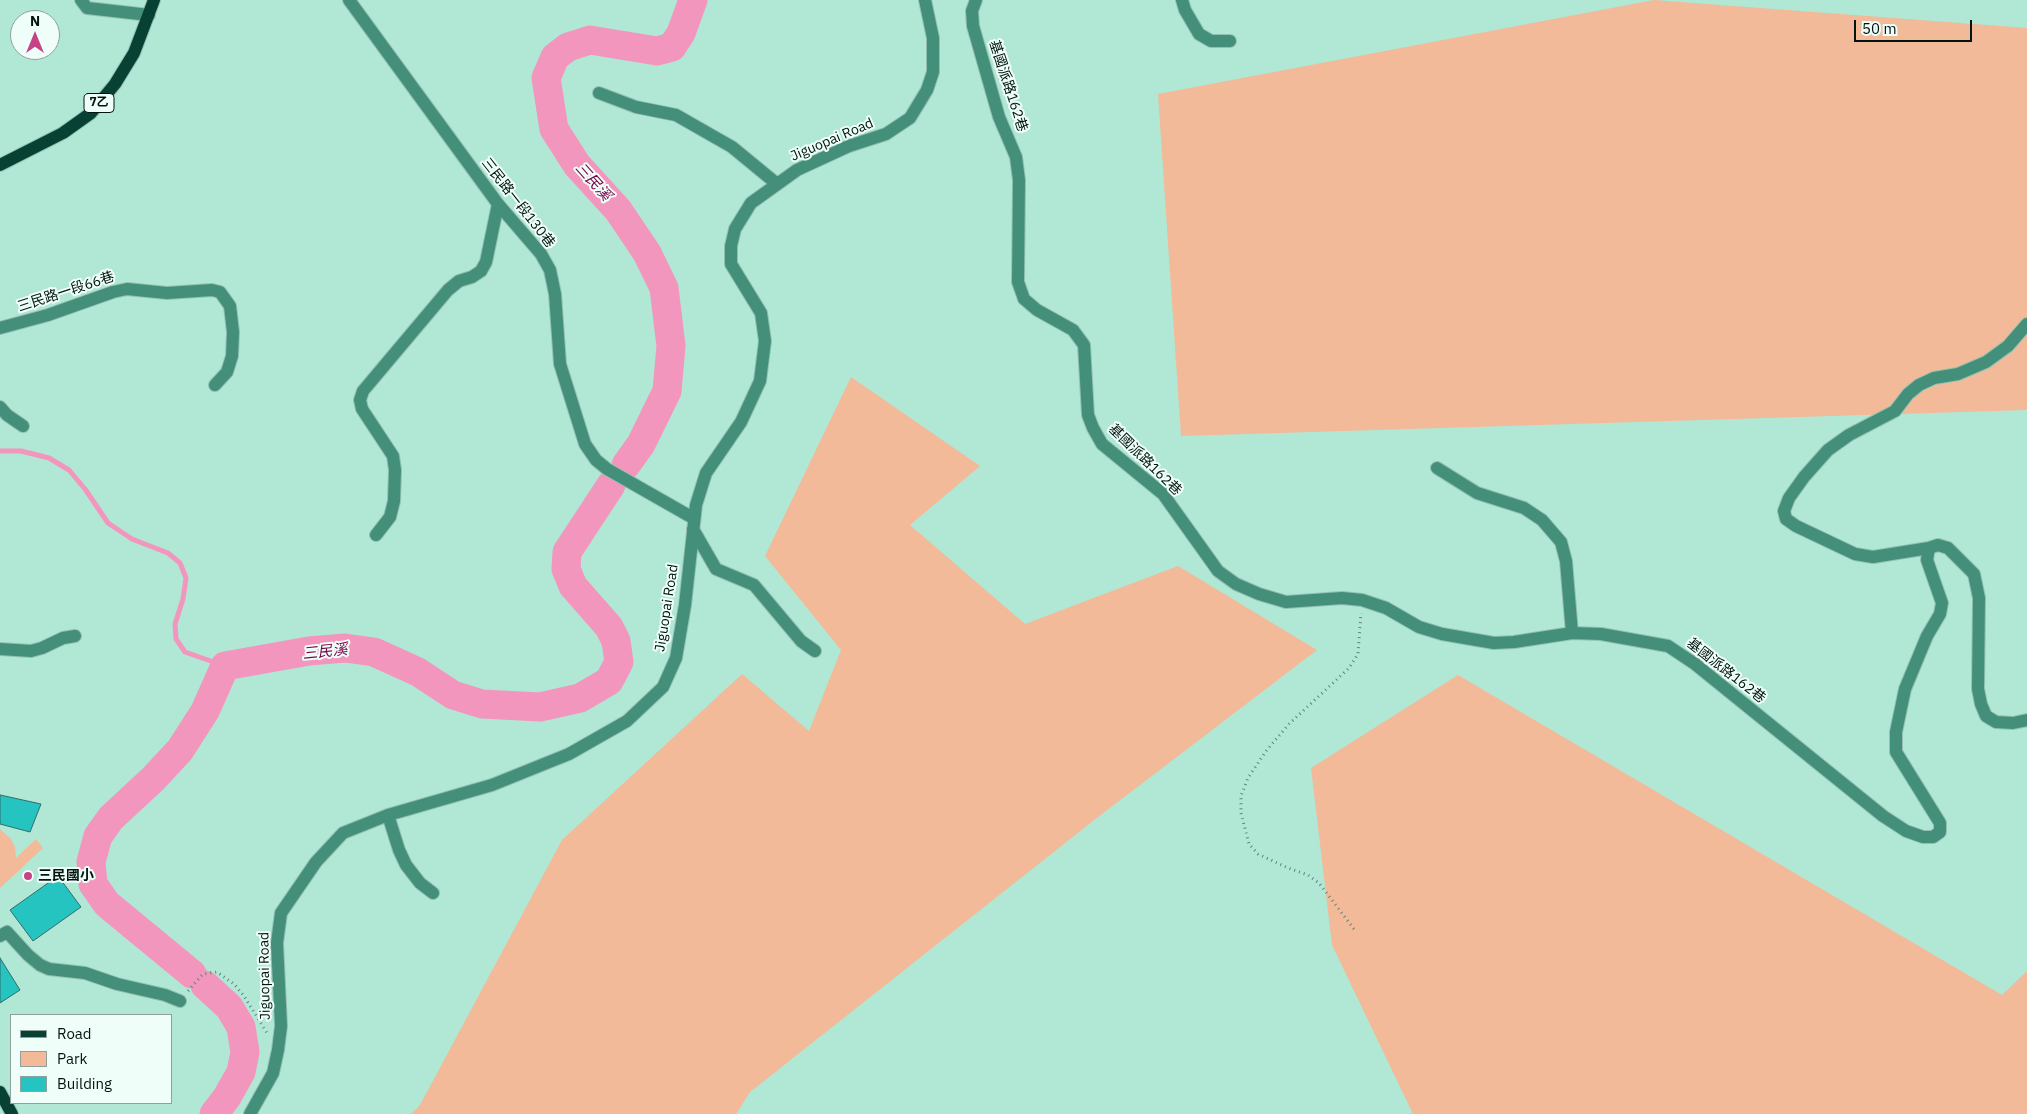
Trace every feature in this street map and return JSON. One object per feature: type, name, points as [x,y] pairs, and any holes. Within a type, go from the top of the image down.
[{"type":"main road","name":"7乙","points":[[0,164],[63,133],[91,113],[115,84],[134,52],[154,0]]},
{"type":"main road","points":[[0,1092],[12,1114]]},
{"type":"street","points":[[81,0],[87,8],[149,15]]},
{"type":"street","name":"三民路一段130巷","points":[[349,0],[498,204],[541,254],[550,270],[555,294],[560,364],[585,444],[596,460],[607,469],[693,524]]},
{"type":"street","name":"Jiguopai Road","points":[[250,1114],[273,1073],[278,1050],[281,1026],[277,943],[281,913],[316,862],[342,833],[388,815],[492,784],[569,754],[627,721],[663,687],[676,658],[685,605],[693,524],[706,474],[741,422],[760,381],[764,341],[761,313],[731,264],[731,246],[736,229],[751,203],[796,170],[850,146],[886,134],[910,118],[927,90],[933,72],[932,38],[925,0]]},
{"type":"street","name":"基國派路162巷","points":[[976,0],[972,12],[973,26],[999,117],[1016,157],[1019,180],[1018,282],[1024,299],[1038,310],[1073,330],[1084,345],[1088,415],[1102,444],[1163,494],[1218,571],[1236,584],[1259,594],[1286,602],[1342,598],[1362,600],[1386,608],[1419,627],[1494,643],[1514,642],[1572,633],[1600,634],[1668,646],[1695,664],[1883,816],[1906,831],[1923,837],[1933,837],[1940,832],[1940,823],[1896,752],[1896,732],[1905,689],[1927,636],[1940,614],[1942,603],[1927,560],[1929,548]]},
{"type":"street","points":[[1182,0],[1185,10],[1199,34],[1211,40],[1230,41]]},
{"type":"street","points":[[599,92],[636,108],[676,115],[732,148],[777,184]]},
{"type":"street","points":[[376,535],[390,517],[394,501],[395,470],[393,456],[362,409],[360,400],[363,391],[448,290],[459,281],[472,277],[481,271],[486,262],[498,204]]},
{"type":"street","name":"三民路一段66巷","points":[[0,328],[48,315],[113,292],[127,289],[167,293],[212,290],[220,292],[230,306],[233,332],[232,356],[227,372],[215,385]]},
{"type":"street","points":[[2027,324],[2008,346],[1986,362],[1958,374],[1934,378],[1918,385],[1908,394],[1895,411],[1849,435],[1828,450],[1794,491],[1784,511],[1786,519],[1796,526],[1855,554],[1872,557],[1938,545],[1948,548],[1974,574],[1979,598],[1978,689],[1986,716],[1996,722],[2013,723],[2027,720]]},
{"type":"street","points":[[0,407],[7,415],[23,426]]},
{"type":"street","points":[[1437,468],[1477,493],[1524,508],[1542,520],[1561,542],[1566,561],[1572,633]]},
{"type":"street","points":[[693,524],[716,569],[754,585],[801,640],[815,651]]},
{"type":"street","points":[[0,649],[31,651],[63,638],[75,636]]},
{"type":"street","points":[[388,815],[399,850],[406,865],[420,883],[433,893]]},
{"type":"street","points":[[0,936],[7,932],[28,955],[40,965],[49,969],[85,973],[117,984],[165,995],[180,1001]]},
{"type":"path","points":[[1354,929],[1319,883],[1308,875],[1258,854],[1249,844],[1242,813],[1242,796],[1248,778],[1266,751],[1289,724],[1349,668],[1358,654],[1362,600]]},
{"type":"path","points":[[180,1001],[203,974],[216,972],[234,984],[244,996],[278,1050]]},
{"type":"green space","points":[[1654,0],[2027,28],[2027,410],[1181,436],[1158,94]]},
{"type":"green space","points":[[851,377],[980,466],[910,525],[1025,624],[1178,566],[1317,650],[1098,817],[750,1092],[736,1114],[411,1114],[420,1105],[562,840],[742,674],[809,731],[841,650],[765,556]]},
{"type":"green space","points":[[1458,675],[2002,995],[2027,971],[2027,1114],[1413,1114],[1332,945],[1311,768]]},
{"type":"green space","points":[[0,829],[11,839],[15,847],[16,858],[36,839],[43,848],[0,888]]},
{"type":"building","points":[[0,795],[41,804],[30,832],[0,824]]},
{"type":"building","points":[[58,876],[81,907],[33,941],[10,910]]},
{"type":"building","points":[[0,958],[20,990],[0,1003]]},
{"type":"waterway","name":"三民溪","points":[[626,465],[641,444],[667,391],[671,346],[664,288],[647,253],[618,210],[577,165],[554,129],[546,78],[555,57],[568,47],[590,40],[657,51],[672,47],[681,33],[693,0]]},
{"type":"waterway","points":[[0,451],[21,451],[49,458],[69,470],[85,489],[108,523],[132,539],[168,553],[180,563],[186,578],[183,599],[175,624],[176,639],[185,652],[225,666]]},
{"type":"waterway","name":"三民溪","points":[[192,974],[107,904],[93,884],[91,862],[98,836],[111,818],[153,779],[180,750],[205,711],[225,666],[309,651],[345,648],[374,652],[418,672],[453,695],[482,704],[540,707],[580,698],[609,681],[619,662],[616,641],[609,627],[573,586],[566,569],[567,552],[611,485]]},
{"type":"waterway","name":"三民溪","points":[[205,985],[229,1007],[241,1027],[245,1052],[241,1072],[227,1097],[214,1114]]},
{"type":"place","name":"三民國小","points":[[28,876]]}]
